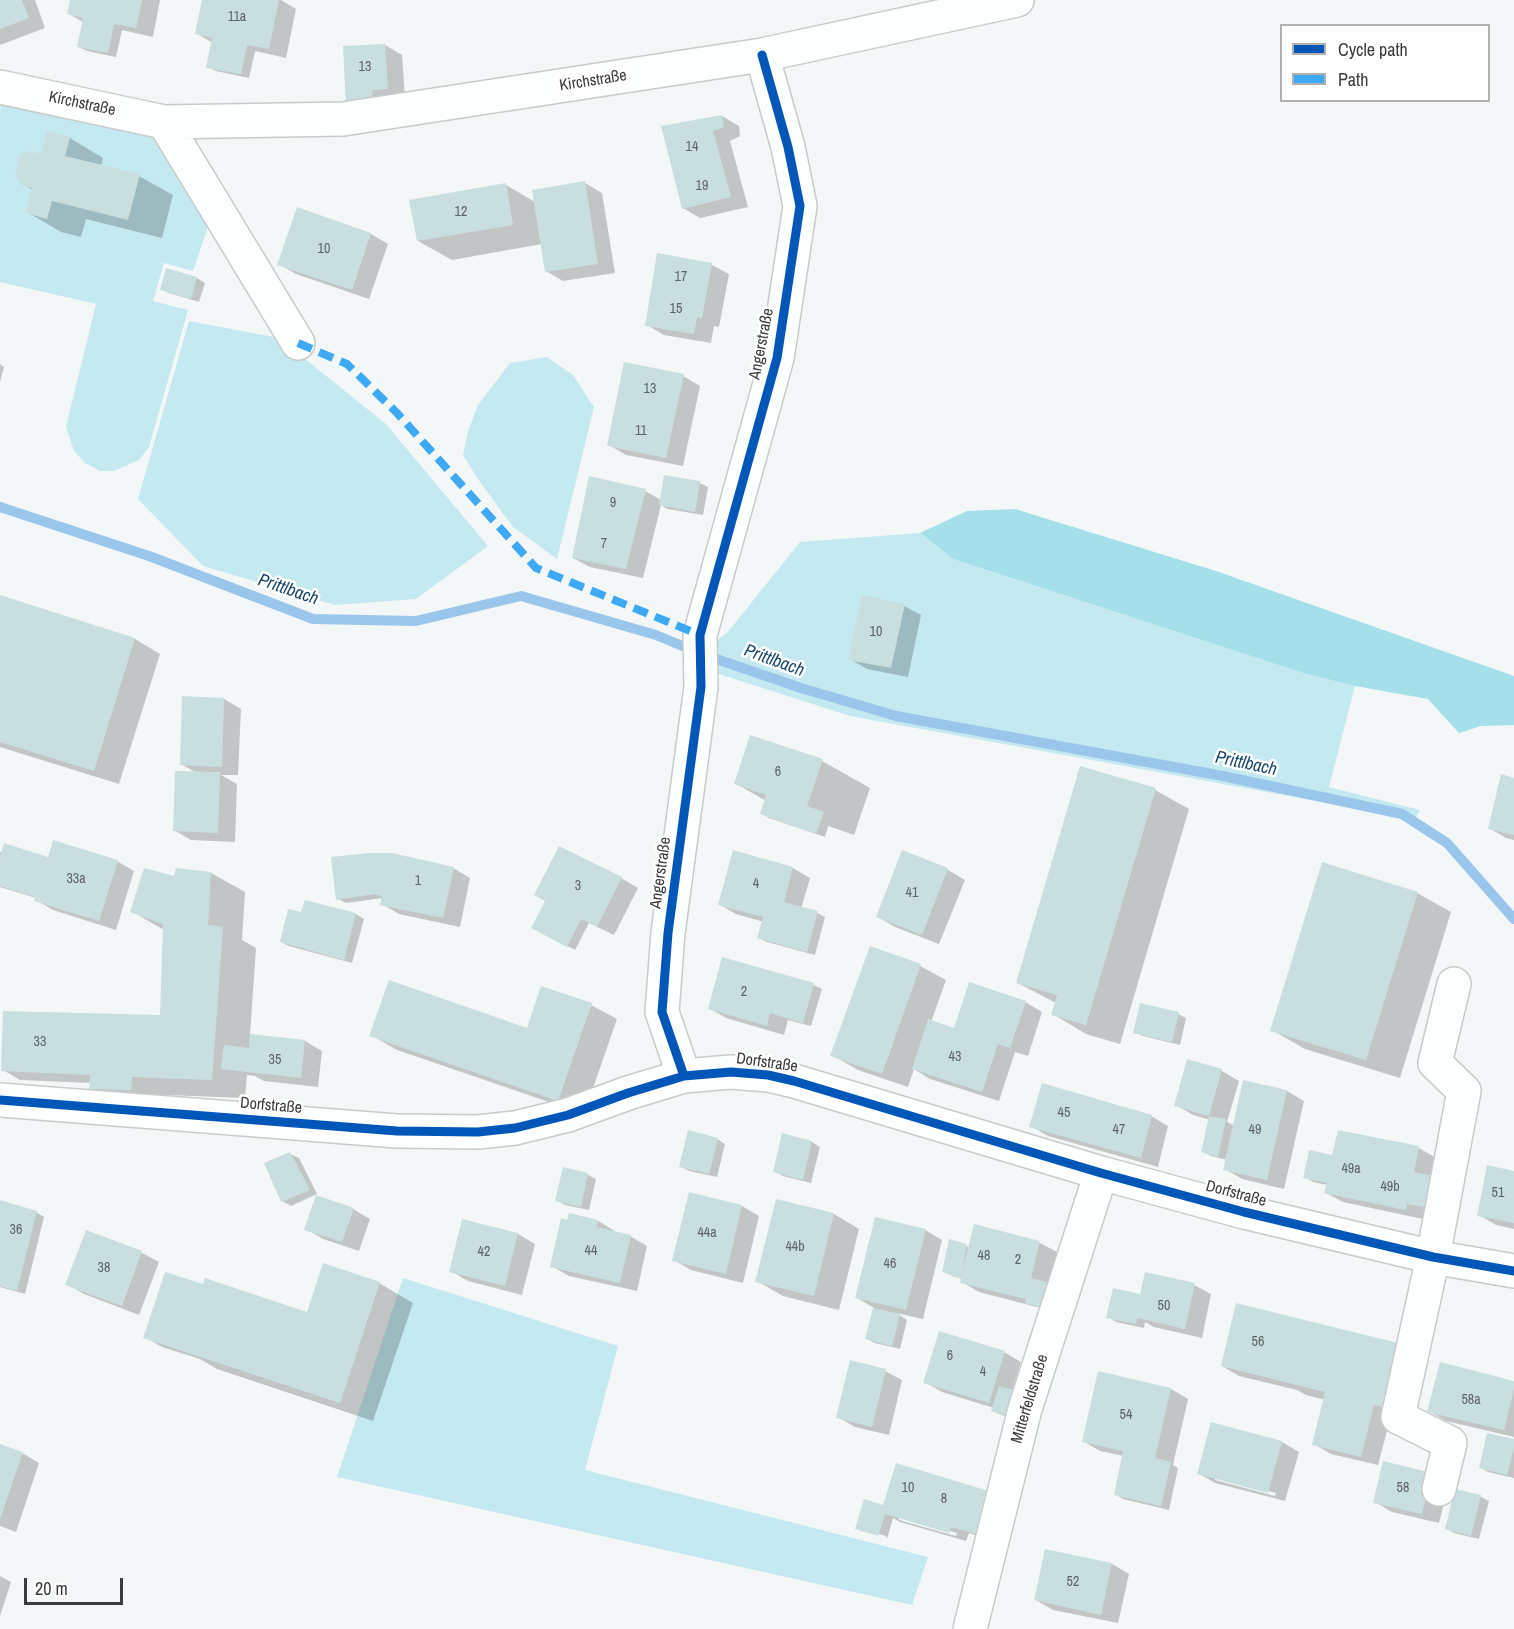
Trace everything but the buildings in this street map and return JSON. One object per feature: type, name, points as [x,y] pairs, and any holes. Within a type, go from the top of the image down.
[{"type":"street","name":"Kirchstraße","points":[[0,87],[164,122],[343,119],[762,55],[1017,0]]},
{"type":"street","name":"Angerstraße","points":[[684,1076],[663,1012],[668,933],[701,687],[700,635],[777,358],[800,206],[788,147],[762,55]]},
{"type":"street","points":[[164,122],[298,343]]},
{"type":"street","points":[[1439,1489],[1450,1443],[1398,1417],[1433,1257],[1464,1092],[1435,1063],[1454,984]]},
{"type":"street","name":"Dorfstraße","points":[[0,1100],[397,1131],[478,1132],[515,1128],[568,1115],[684,1076],[732,1072],[768,1075],[1101,1173],[1244,1212],[1433,1257],[1514,1271]]},
{"type":"street","name":"Mitterfeldstraße","points":[[970,1629],[1025,1409],[1101,1173]]},
{"type":"shaded area","points":[[4,92],[158,126],[210,221],[193,271],[164,263],[153,301],[188,310],[149,447],[139,460],[114,471],[100,471],[85,463],[74,451],[66,427],[96,304],[0,282],[0,111]]},
{"type":"shaded area","points":[[189,321],[279,338],[386,424],[488,546],[416,599],[335,605],[203,566],[138,499]]},
{"type":"shaded area","points":[[547,357],[573,375],[594,407],[557,559],[513,527],[463,455],[468,431],[478,405],[510,363]]},
{"type":"shaded area","points":[[1015,509],[1216,571],[1514,676],[1514,725],[1481,726],[1459,733],[1428,699],[1355,686],[1303,673],[953,559],[920,533],[967,511]]},
{"type":"shaded area","points":[[920,533],[953,559],[1303,673],[1355,686],[1329,787],[1420,810],[1415,819],[850,716],[688,664],[727,633],[800,542]]},
{"type":"shaded area","points":[[403,1278],[618,1346],[585,1470],[928,1557],[912,1605],[337,1477]]},
{"type":"waterway","name":"Prittlbach","points":[[0,507],[149,556],[313,619],[416,621],[521,596],[656,635],[699,653],[801,688],[896,716],[1223,776],[1402,814],[1447,843],[1514,919]]},
{"type":"marked path","points":[[298,343],[347,364],[397,413],[536,568],[700,635]]},
{"type":"cycle path","points":[[684,1076],[662,1012],[668,933],[701,687],[700,635],[777,358],[800,206],[788,147],[762,55]]},
{"type":"cycle path","points":[[0,1100],[397,1131],[478,1132],[515,1128],[568,1115],[684,1076],[731,1072],[768,1075],[1101,1173],[1244,1212],[1433,1257],[1514,1271]]}]
